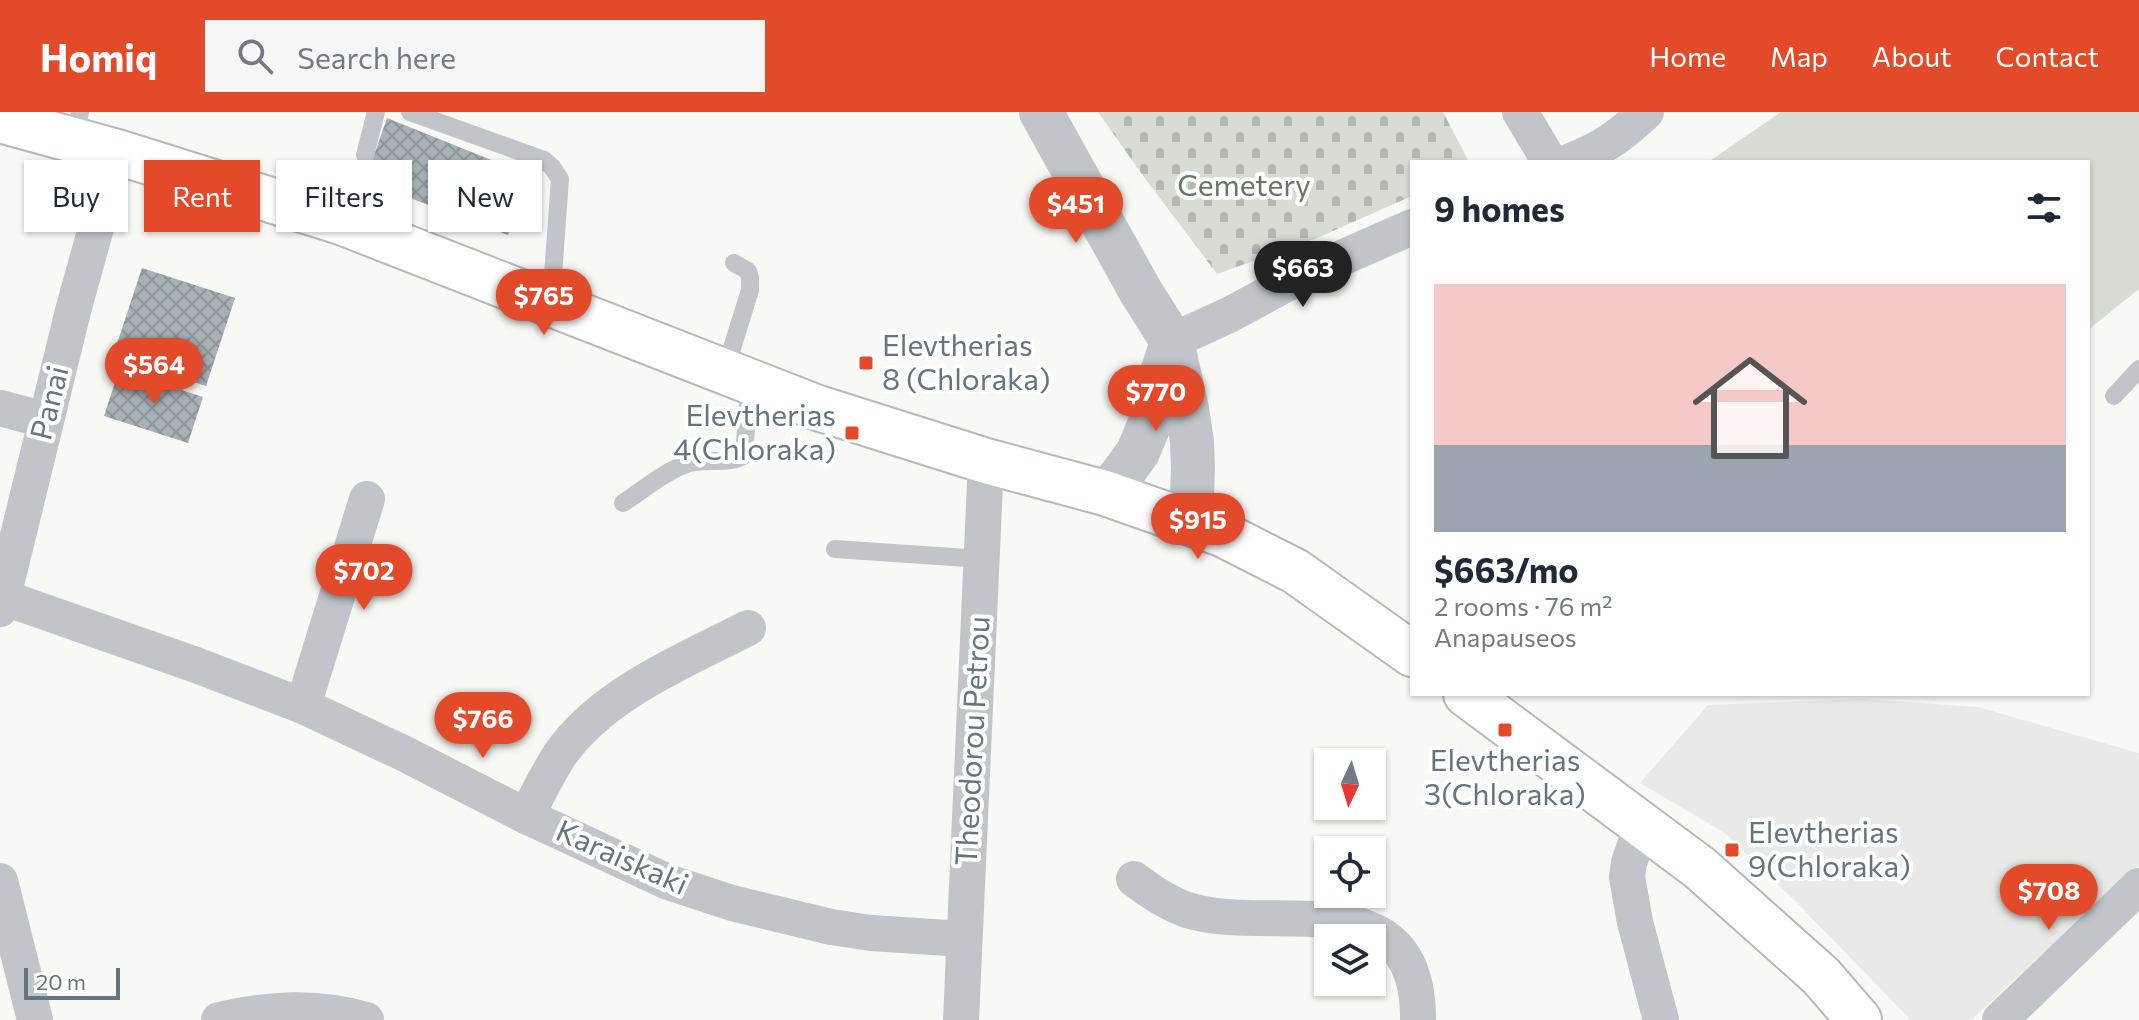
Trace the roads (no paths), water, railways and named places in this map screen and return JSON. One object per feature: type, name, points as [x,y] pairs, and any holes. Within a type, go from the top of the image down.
[{"type":"main road","points":[[0,120],[77,126],[117,152],[341,222],[818,408],[986,461],[1105,493],[1222,534],[1295,571],[1410,653]]},
{"type":"main road","points":[[1469,696],[1700,868],[1821,976],[1859,1020]]},
{"type":"street","points":[[1041,112],[1141,292],[1172,341],[1192,442],[1191,523]]},
{"type":"street","points":[[1520,112],[1549,160]]},
{"type":"street","points":[[1573,160],[1622,135],[1646,112]]},
{"type":"street","name":"Panai","points":[[1,603],[73,311],[117,152]]},
{"type":"street","points":[[1105,493],[1138,452],[1150,423],[1172,341],[1229,315],[1303,275],[1410,228]]},
{"type":"street","points":[[0,408],[45,420]]},
{"type":"street","name":"Theodorou Petrou","points":[[961,1020],[986,461]]},
{"type":"street","points":[[303,706],[367,499]]},
{"type":"street","name":"Karaiskaki","points":[[1,603],[196,665],[303,706],[668,882],[732,903],[831,927],[963,939]]},
{"type":"street","points":[[526,816],[559,756],[580,731],[642,683],[748,628]]},
{"type":"street","points":[[1642,824],[1627,877],[1635,922],[1661,1020]]},
{"type":"street","points":[[1134,879],[1161,899],[1188,910],[1218,915],[1329,919],[1358,924],[1382,934],[1400,951],[1413,977],[1418,1020]]},
{"type":"street","points":[[0,881],[35,1020]]},
{"type":"street","points":[[2000,1020],[2139,886]]},
{"type":"street","points":[[219,1020],[276,1010],[309,1010],[356,1018]]},
{"type":"lane","points":[[365,155],[376,112]]},
{"type":"lane","points":[[410,112],[544,160],[552,167],[560,179],[551,303]]},
{"type":"lane","points":[[623,503],[685,464],[738,461],[746,454],[738,376],[750,278],[748,271],[734,263]]},
{"type":"lane","points":[[2114,396],[2139,369]]},
{"type":"lane","points":[[835,549],[982,559]]},
{"type":"place","name":"Elevtherias 8 (Chloraka)","points":[[866,363]]},
{"type":"place","name":"Elevtherias 4(Chloraka)","points":[[852,433]]},
{"type":"place","name":"Elevtherias 3(Chloraka)","points":[[1505,730]]},
{"type":"place","name":"Elevtherias 9(Chloraka)","points":[[1732,850]]},
{"type":"park label","name":"Cemetery","points":[[1244,186]]}]
